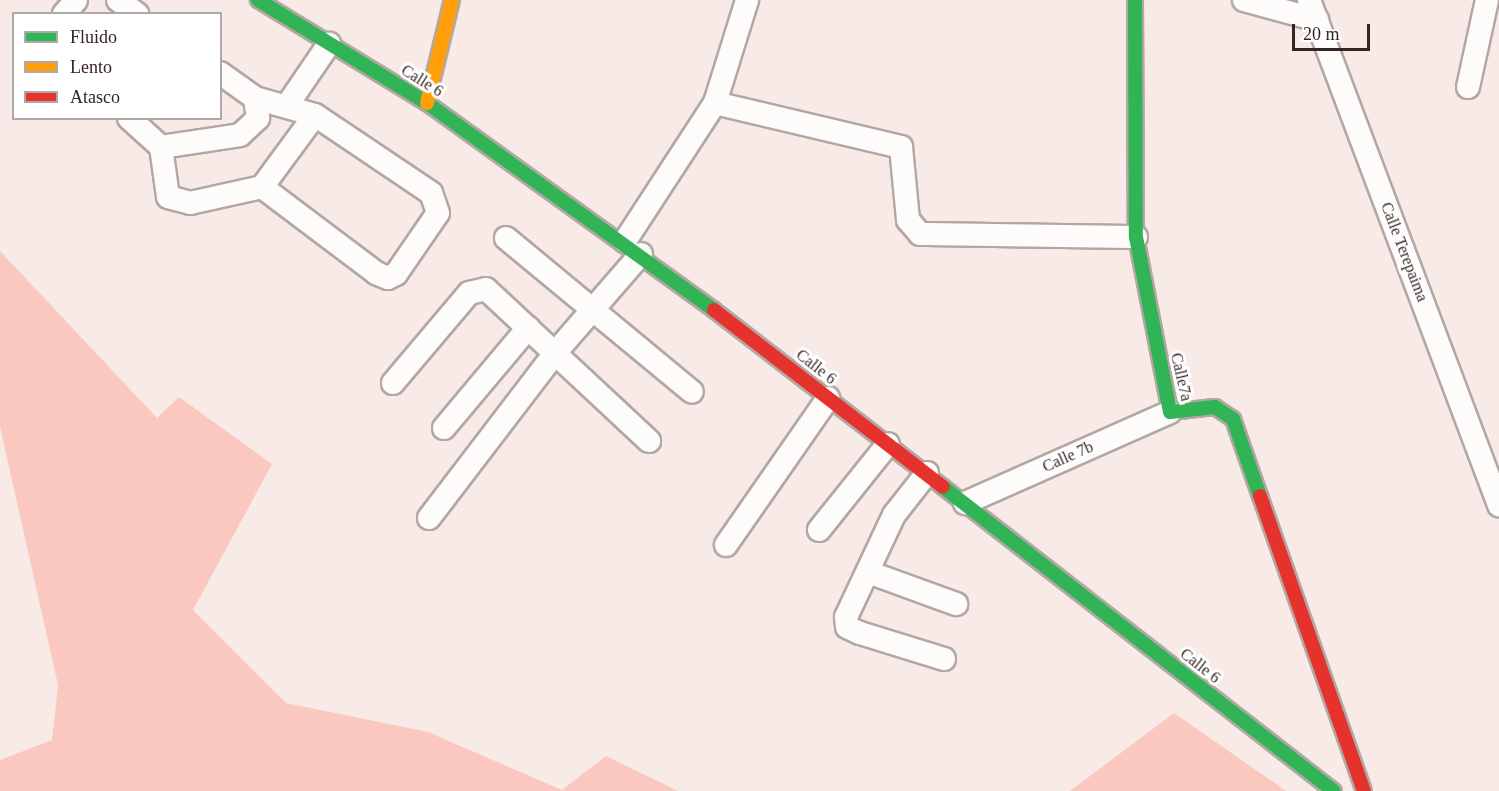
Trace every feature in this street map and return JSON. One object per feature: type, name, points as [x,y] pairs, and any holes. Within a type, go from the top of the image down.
[{"type":"street","points":[[66,12],[76,0]]},
{"type":"street","points":[[118,0],[134,12]]},
{"type":"street","name":"Calle 6","points":[[258,0],[427,103],[633,247],[1334,791]]},
{"type":"street","points":[[427,103],[452,0]]},
{"type":"street","points":[[429,518],[555,353],[594,311],[715,103],[747,0]]},
{"type":"street","name":"Calle7a","points":[[1135,0],[1136,237],[1170,412],[1215,407],[1233,419],[1364,791]]},
{"type":"street","points":[[1244,0],[1313,10]]},
{"type":"street","points":[[1468,87],[1487,0]]},
{"type":"street","name":"Calle Terepaima","points":[[1313,10],[1498,498]]},
{"type":"street","points":[[288,104],[329,44]]},
{"type":"street","points":[[222,74],[255,98],[288,104],[315,115],[438,202],[438,213],[396,274],[388,278],[376,273],[262,187]]},
{"type":"street","points":[[161,147],[240,135],[258,118],[255,98]]},
{"type":"street","points":[[715,103],[901,147],[908,220],[920,234],[1136,237]]},
{"type":"street","points":[[131,120],[161,147],[168,197],[176,201],[262,187],[315,115]]},
{"type":"street","points":[[506,238],[692,392]]},
{"type":"street","points":[[393,383],[477,289],[486,290],[649,441]]},
{"type":"street","points":[[444,428],[528,328]]},
{"type":"street","points":[[726,545],[828,398]]},
{"type":"street","name":"Calle 7b","points":[[965,503],[1170,412]]},
{"type":"street","points":[[819,530],[888,444]]},
{"type":"street","points":[[927,473],[894,515],[846,617],[847,627],[944,659]]},
{"type":"street","points":[[868,572],[956,604]]},
{"type":"shaded area","points":[[0,251],[157,418],[179,397],[272,464],[193,610],[286,703],[428,732],[562,790],[606,756],[678,791],[0,791],[0,760],[52,740],[58,685],[0,427]]},
{"type":"shaded area","points":[[1174,713],[1286,791],[1070,791]]},
{"type":"traffic: fast","points":[[258,0],[427,103],[714,310]]},
{"type":"traffic: fast","points":[[1135,0],[1136,237],[1170,412],[1215,407],[1233,419],[1260,496]]},
{"type":"traffic: fast","points":[[943,487],[1334,791]]},
{"type":"traffic: slow","points":[[427,103],[452,0]]},
{"type":"traffic: jam","points":[[714,310],[943,487]]},
{"type":"traffic: jam","points":[[1260,496],[1364,791]]}]
